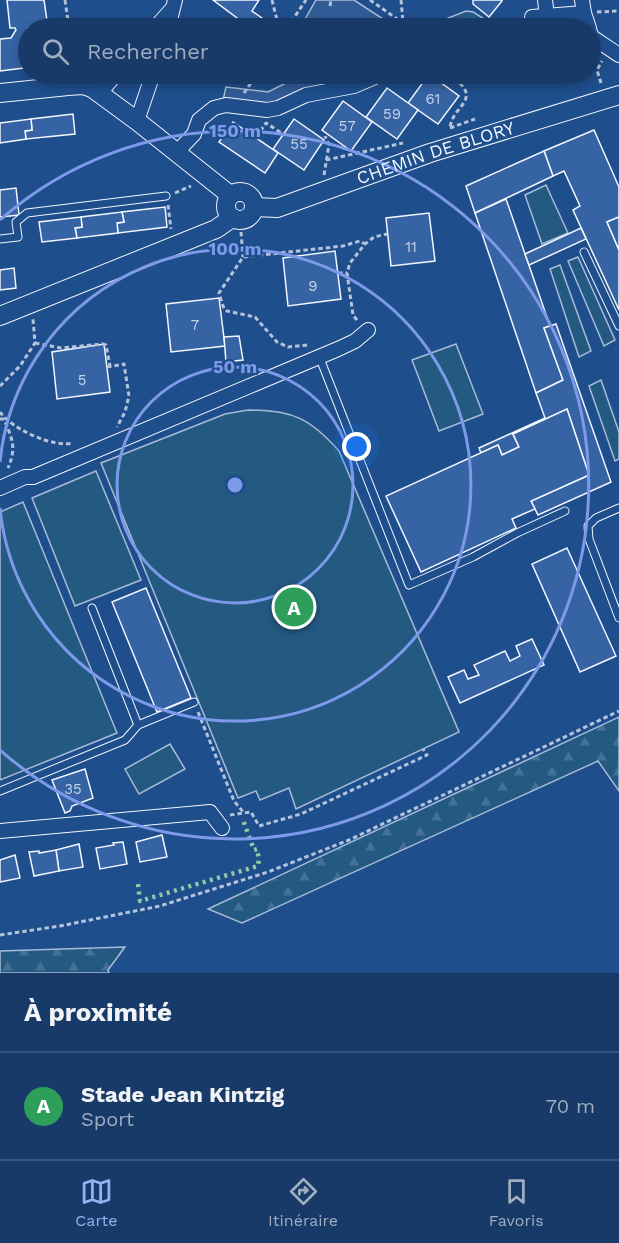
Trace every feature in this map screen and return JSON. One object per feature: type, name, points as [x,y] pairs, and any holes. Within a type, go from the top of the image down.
[{"type":"street","points":[[545,0],[539,16],[583,6]]},
{"type":"street","points":[[163,18],[173,5]]},
{"type":"street","points":[[601,43],[614,51]]},
{"type":"street","points":[[100,93],[108,84]]},
{"type":"street","points":[[137,121],[150,84]]},
{"type":"street","points":[[176,153],[194,134],[199,120],[206,113],[226,105],[267,110],[278,108],[306,95],[359,84]]},
{"type":"street","points":[[0,93],[83,85],[100,93],[230,195]]},
{"type":"street","name":"CHEMIN DE BLORY","points":[[255,207],[277,208],[430,153],[612,97]]},
{"type":"street","points":[[0,316],[216,229],[232,218],[245,220],[253,212],[254,200],[249,194],[241,192],[230,195]]},
{"type":"street","points":[[230,195],[226,207],[232,218]]},
{"type":"street","points":[[1,487],[25,477],[33,477],[355,341],[368,330]]},
{"type":"street","points":[[0,831],[210,812],[222,828]]},
{"type":"lane","points":[[0,239],[18,237],[16,222],[27,213],[166,196]]},
{"type":"lane","points":[[584,252],[619,326]]},
{"type":"lane","points":[[319,356],[409,585],[473,557],[565,511]]},
{"type":"lane","points":[[619,508],[596,518],[588,526],[589,539],[619,618]]},
{"type":"lane","points":[[92,608],[138,725]]},
{"type":"lane","points":[[0,791],[125,740],[138,725],[194,702]]},
{"type":"path","points":[[65,0],[68,18]]},
{"type":"path","points":[[272,0],[276,18]]},
{"type":"path","points":[[294,18],[306,0]]},
{"type":"path","points":[[330,6],[331,0]]},
{"type":"path","points":[[370,0],[396,18]]},
{"type":"path","points":[[401,0],[403,18]]},
{"type":"path","points":[[583,6],[619,11]]},
{"type":"path","points":[[601,66],[614,51]]},
{"type":"path","points":[[601,77],[612,97]]},
{"type":"path","points":[[239,106],[250,84]]},
{"type":"path","points":[[450,128],[450,123],[463,106],[466,94],[461,84]]},
{"type":"path","points":[[442,130],[475,119]]},
{"type":"path","points":[[255,137],[266,123],[284,134]]},
{"type":"path","points":[[322,191],[329,145],[325,136]]},
{"type":"path","points":[[326,160],[408,142]]},
{"type":"path","points":[[173,245],[166,196],[207,178]]},
{"type":"path","points":[[368,330],[353,315],[347,273],[350,263],[365,244],[374,237],[387,234]]},
{"type":"path","points":[[242,239],[243,257],[219,293],[224,309],[255,317],[277,342],[288,346],[309,345]]},
{"type":"path","points":[[243,257],[342,246],[360,241],[365,244]]},
{"type":"path","points":[[338,273],[347,273]]},
{"type":"path","points":[[0,386],[20,366],[35,343],[32,314]]},
{"type":"path","points":[[35,343],[61,348],[103,344],[106,345],[109,367],[124,364],[129,396],[125,412],[117,428],[117,442]]},
{"type":"path","points":[[0,412],[14,442],[14,454],[1,487]]},
{"type":"path","points":[[2,419],[44,440],[67,444],[78,442]]},
{"type":"path","points":[[194,702],[234,801],[244,813]]},
{"type":"path","points":[[0,935],[60,926],[160,906],[279,868],[349,840],[619,711]]},
{"type":"path","points":[[213,817],[251,812],[259,825],[301,814],[427,756],[423,749]]},
{"type":"green space","points":[[466,11],[483,18],[448,18]]},
{"type":"green space","points":[[546,185],[568,233],[542,244],[525,195]]},
{"type":"green space","points":[[578,257],[615,340],[604,346],[568,261]]},
{"type":"green space","points":[[560,265],[591,351],[579,357],[550,269]]},
{"type":"green space","points":[[456,344],[483,414],[439,431],[412,360]]},
{"type":"green space","points":[[601,380],[619,432],[619,459],[615,461],[589,386]]},
{"type":"green space","points":[[248,410],[277,412],[299,418],[319,431],[339,451],[459,732],[296,809],[289,788],[260,800],[256,791],[238,798],[101,463],[225,414]]},
{"type":"green space","points":[[96,471],[141,580],[75,606],[32,498]]},
{"type":"green space","points":[[23,502],[117,733],[0,780],[0,512]]},
{"type":"green space","points":[[619,717],[619,791],[598,761],[242,923],[208,909]]},
{"type":"green space","points":[[170,744],[185,769],[139,794],[125,769]]},
{"type":"green space","points":[[125,947],[108,970],[109,973],[0,973],[0,951]]},
{"type":"shaded area","points":[[316,0],[354,0],[382,18],[306,18]]},
{"type":"shaded area","points":[[284,84],[368,84],[344,94],[304,101],[273,116],[225,112],[223,100],[226,87],[268,92]]},
{"type":"building","points":[[7,0],[44,0],[47,18],[18,18],[18,69],[0,71],[0,39],[11,38],[16,30],[10,28]]},
{"type":"building","points":[[213,0],[259,0],[252,11],[262,18],[237,18]]},
{"type":"building","points":[[473,0],[502,1],[489,17],[473,4]]},
{"type":"building","points":[[422,84],[443,84],[459,96],[438,124],[408,103]]},
{"type":"building","points":[[387,88],[418,110],[397,139],[366,117]]},
{"type":"building","points":[[343,101],[372,122],[351,151],[322,130]]},
{"type":"building","points":[[73,114],[75,134],[26,139],[25,131],[32,130],[31,119]]},
{"type":"building","points":[[31,119],[32,130],[25,131],[26,139],[0,143],[0,123]]},
{"type":"building","points":[[294,119],[324,140],[304,170],[273,149]]},
{"type":"building","points":[[233,122],[278,153],[265,173],[219,142]]},
{"type":"building","points":[[594,130],[619,187],[619,217],[607,222],[619,250],[619,310],[573,210],[580,206],[564,171],[553,176],[544,151]]},
{"type":"building","points":[[544,151],[553,176],[475,213],[466,186]]},
{"type":"building","points":[[16,188],[19,215],[0,217],[0,190]]},
{"type":"building","points":[[506,199],[550,326],[544,328],[563,380],[536,393],[475,213]]},
{"type":"building","points":[[165,207],[167,227],[118,233],[117,223],[124,222],[122,212]]},
{"type":"building","points":[[122,212],[124,222],[117,223],[118,233],[77,238],[75,228],[82,227],[81,217]]},
{"type":"building","points":[[429,213],[435,261],[391,266],[386,218]]},
{"type":"building","points":[[81,217],[82,227],[75,228],[77,238],[42,242],[39,222]]},
{"type":"building","points":[[619,217],[619,250],[607,222]]},
{"type":"building","points":[[581,228],[586,239],[529,265],[525,254]]},
{"type":"building","points":[[335,251],[341,299],[288,306],[283,258]]},
{"type":"building","points":[[14,268],[16,288],[0,290],[0,270]]},
{"type":"building","points":[[219,298],[225,346],[171,352],[166,304]]},
{"type":"building","points":[[556,324],[611,482],[538,515],[531,501],[589,475],[567,409],[513,434],[519,447],[502,455],[498,445],[481,453],[479,448],[545,418],[536,393],[563,380],[544,328]]},
{"type":"building","points":[[239,336],[243,360],[226,362],[224,337]]},
{"type":"building","points":[[104,344],[110,392],[57,399],[52,352]]},
{"type":"building","points":[[567,409],[589,475],[531,501],[535,509],[512,519],[516,528],[421,572],[386,496],[498,445],[502,455],[519,447],[513,434]]},
{"type":"building","points":[[567,548],[616,656],[580,672],[532,564]]},
{"type":"building","points":[[146,588],[191,698],[157,712],[112,602]]},
{"type":"building","points":[[532,639],[544,665],[460,703],[448,677],[464,670],[468,679],[479,675],[474,665],[505,651],[510,661],[520,656],[516,646]]},
{"type":"building","points":[[85,769],[93,798],[72,806],[70,811],[65,813],[52,780]]},
{"type":"building","points":[[162,835],[167,857],[140,862],[136,842]]},
{"type":"building","points":[[123,842],[127,864],[100,869],[96,848]]},
{"type":"building","points":[[79,844],[83,867],[59,871],[56,850]]},
{"type":"building","points":[[56,850],[59,871],[34,876],[29,852]]},
{"type":"building","points":[[15,855],[20,878],[0,882],[0,860]]},
{"type":"hedge","points":[[138,884],[140,901],[258,866],[257,849],[254,850],[243,820]]},
{"type":"place","name":"Stade Jean Kintzig","points":[[294,607]]}]
